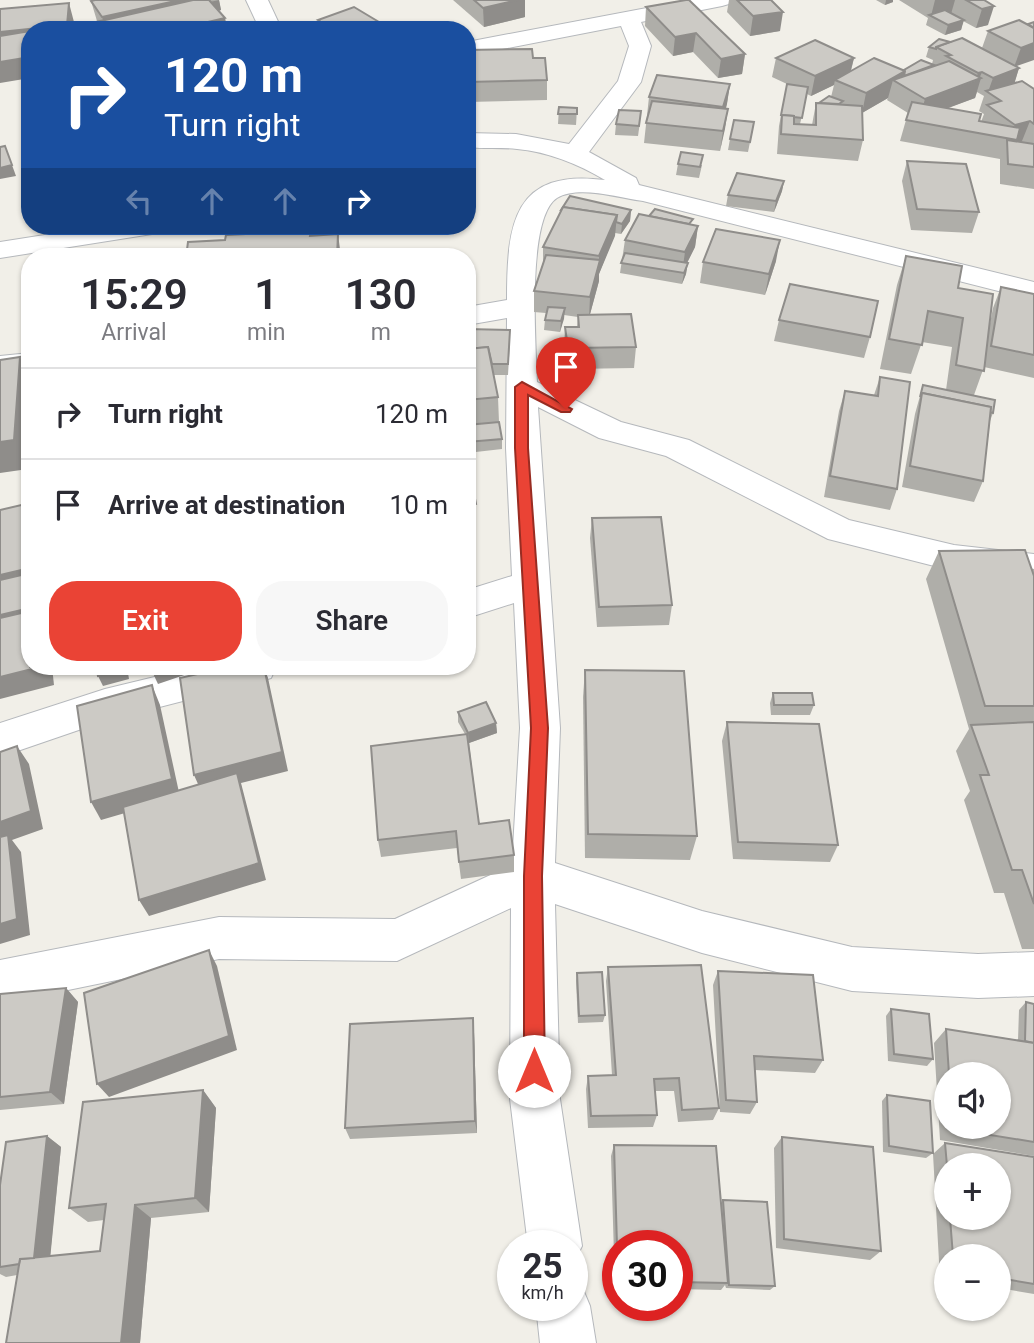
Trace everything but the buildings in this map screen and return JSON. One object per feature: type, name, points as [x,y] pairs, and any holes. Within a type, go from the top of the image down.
[{"type":"street","points":[[257,0],[267,21]]},
{"type":"street","points":[[476,47],[722,0]]},
{"type":"street","points":[[573,154],[629,82],[640,46],[629,18]]},
{"type":"street","points":[[476,140],[558,146],[609,171],[643,193]]},
{"type":"street","points":[[553,1230],[535,1099],[533,876],[540,728],[522,448],[521,262],[529,222],[536,204],[550,191],[582,185],[643,193],[1034,291]]},
{"type":"street","points":[[0,250],[95,235]]},
{"type":"street","points":[[476,314],[522,306]]},
{"type":"street","points":[[0,366],[21,364]]},
{"type":"street","points":[[522,387],[610,430],[677,448],[840,530],[954,558],[1034,567]]},
{"type":"street","points":[[476,601],[531,584]]},
{"type":"street","points":[[0,740],[104,705],[225,675]]},
{"type":"street","points":[[0,982],[219,938],[397,940],[533,876],[702,932],[852,969],[978,976],[1034,974]]},
{"type":"route","points":[[534,1071],[533,876],[540,728],[522,448],[522,387],[566,409]]}]
